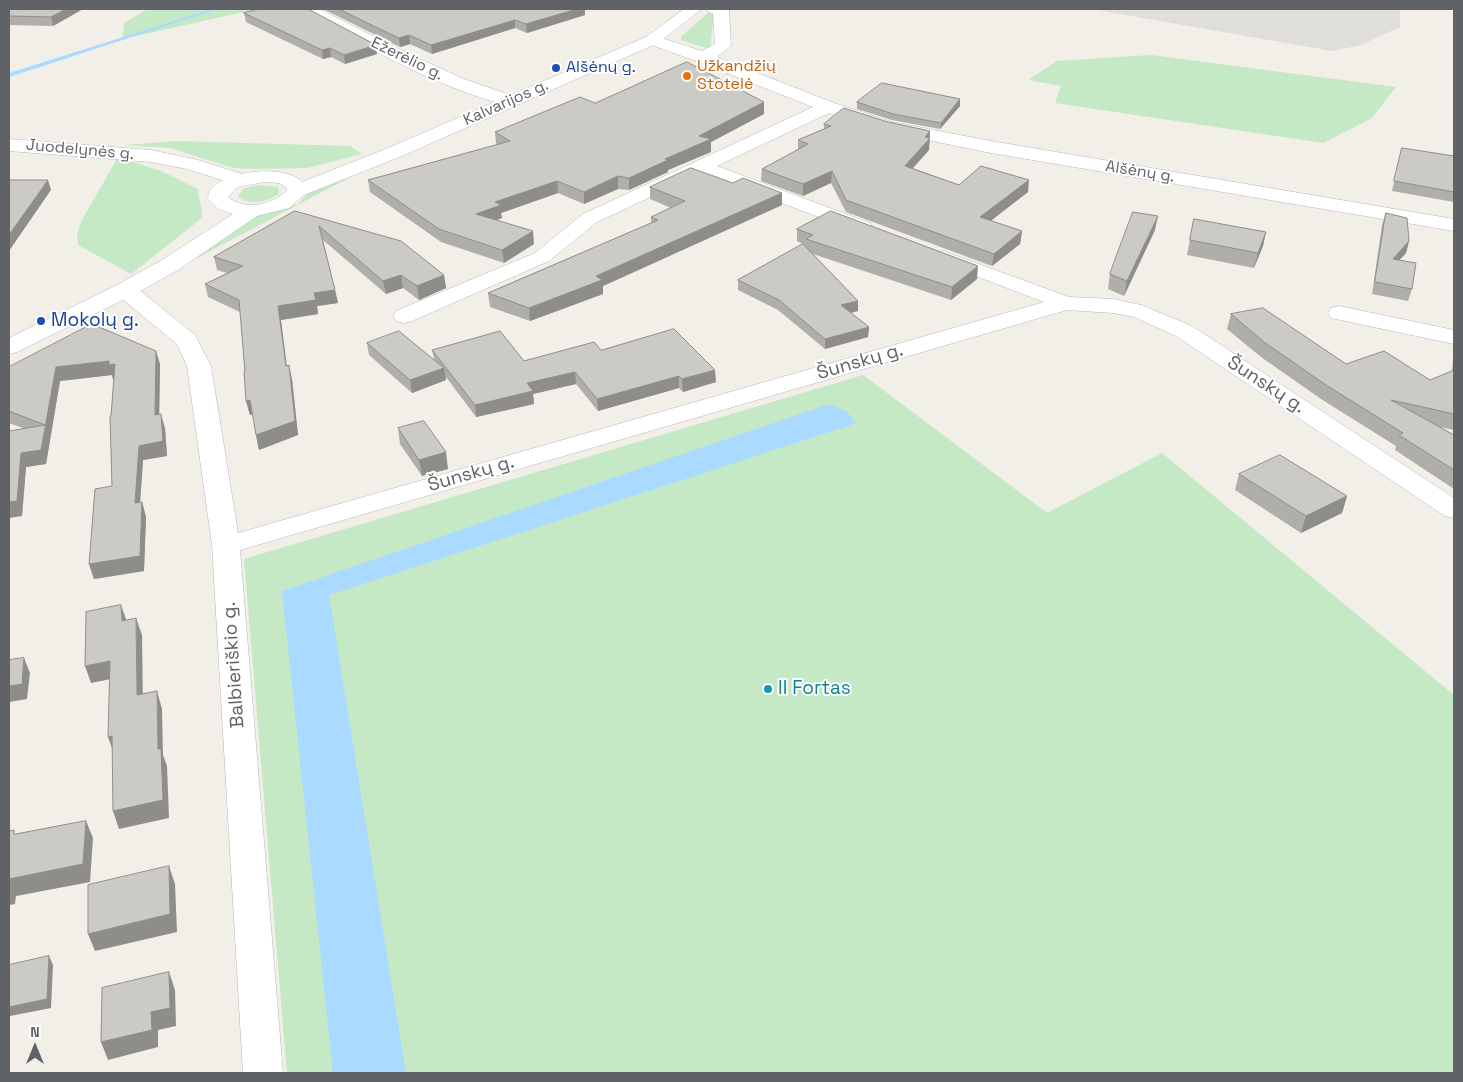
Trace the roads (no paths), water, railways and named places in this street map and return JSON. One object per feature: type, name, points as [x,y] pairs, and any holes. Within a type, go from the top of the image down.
[{"type":"street","name":"Ežerėlio g.","points":[[308,9],[437,74],[470,88],[510,101]]},
{"type":"street","name":"Kalvarijos g.","points":[[291,185],[314,173],[395,152],[652,40],[694,9]]},
{"type":"street","points":[[702,57],[713,53],[723,46],[721,10],[714,9]]},
{"type":"street","name":"Alšėnų g.","points":[[652,40],[702,57],[828,107],[888,127],[991,147],[1454,225]]},
{"type":"street","points":[[404,316],[542,257],[590,218],[703,167],[828,107]]},
{"type":"street","name":"Juodelynės g.","points":[[9,145],[151,156],[191,164],[242,180]]},
{"type":"street","name":"Juodelynės g.","points":[[151,156],[222,196],[240,210],[254,210]]},
{"type":"street","points":[[703,167],[885,235]]},
{"type":"street","points":[[9,347],[126,290],[170,265],[254,210],[278,206],[294,196],[291,185],[265,176],[242,180],[222,196],[216,219],[170,265]]},
{"type":"street","points":[[928,251],[1066,303]]},
{"type":"street","name":"Balbieriškio g.","points":[[126,290],[164,323],[188,340],[199,366],[226,545],[263,1073]]},
{"type":"street","name":"Šunskų g.","points":[[226,545],[1066,303],[1112,306],[1141,312],[1184,331],[1454,510]]},
{"type":"street","points":[[1339,313],[1454,336]]},
{"type":"water","points":[[829,404],[846,411],[857,423],[329,595],[406,1073],[333,1073],[282,591]]},
{"type":"waterway","points":[[9,75],[216,9]]},
{"type":"place","name":"Alšėnų g.","points":[[556,68]]},
{"type":"place","name":"Užkandžių Stotelė","points":[[687,76]]},
{"type":"place","name":"Mokolų g.","points":[[41,321]]},
{"type":"place","name":"II Fortas","points":[[768,689]]}]
